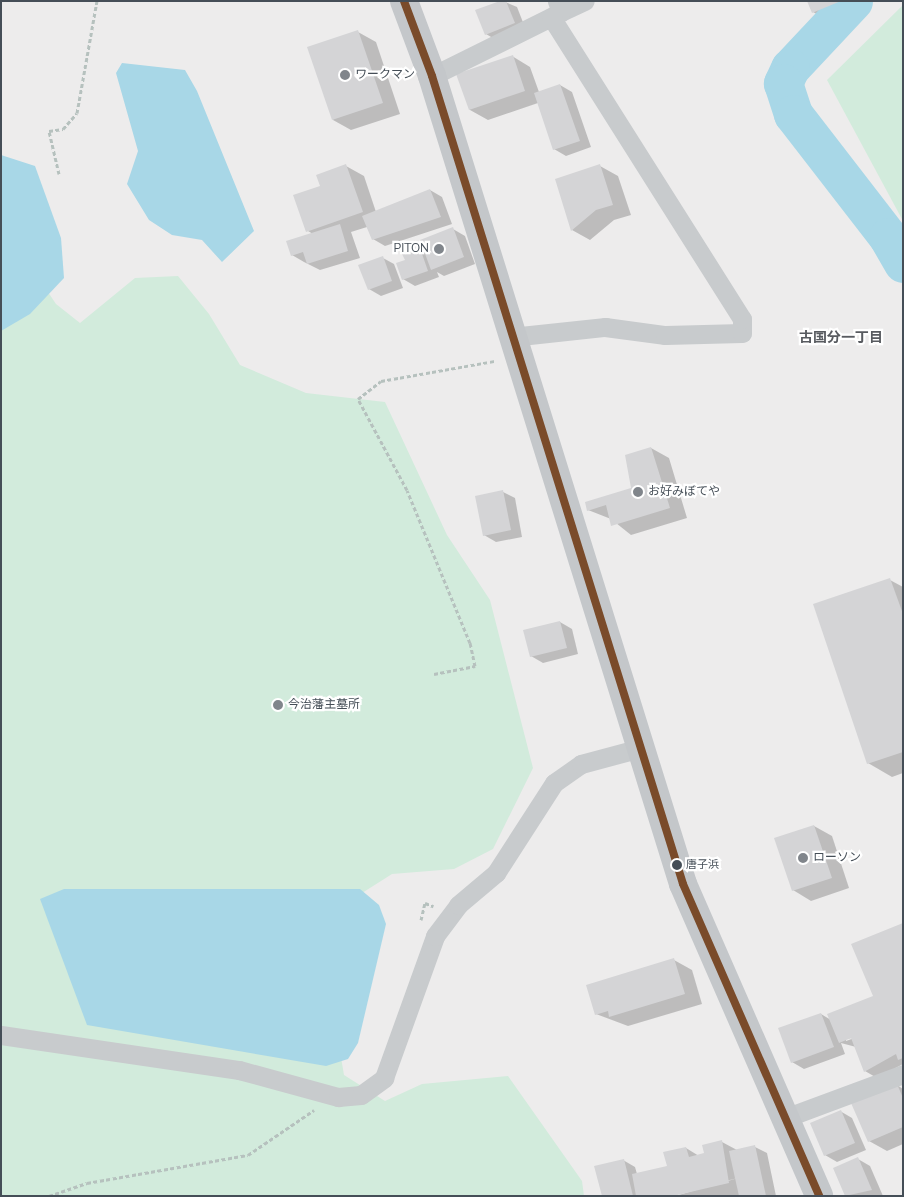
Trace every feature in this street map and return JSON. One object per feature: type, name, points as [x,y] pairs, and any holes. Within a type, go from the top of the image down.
[{"type":"main road","points":[[404,1],[432,76],[637,749],[683,884],[819,1196]]},
{"type":"street","points":[[432,76],[556,10],[585,1]]},
{"type":"street","points":[[514,347],[605,327],[666,335],[742,333],[742,319],[556,10]]},
{"type":"street","points":[[1,1035],[239,1070],[338,1097],[361,1094],[384,1078],[436,936],[458,906],[496,873],[554,783],[581,764],[637,749]]},
{"type":"street","points":[[785,1118],[903,1074]]},
{"type":"path","points":[[59,174],[49,131],[63,128],[77,113],[97,1]]},
{"type":"path","points":[[434,674],[475,666],[470,643],[407,490],[358,399],[382,381],[514,347]]},
{"type":"path","points":[[49,1196],[87,1183],[248,1156],[297,1120],[338,1097]]},
{"type":"green space","points":[[903,5],[903,221],[827,80]]},
{"type":"green space","points":[[1,222],[56,304],[80,323],[135,278],[178,276],[209,314],[240,365],[306,393],[385,402],[447,535],[490,600],[533,768],[493,849],[454,869],[392,874],[318,921],[344,1075],[385,1101],[422,1084],[508,1076],[582,1181],[584,1196],[1,1196]]},
{"type":"water","points":[[122,63],[185,70],[197,91],[254,231],[222,262],[202,240],[172,235],[149,220],[127,184],[138,151],[116,73]]},
{"type":"water","points":[[1,155],[35,166],[61,238],[64,278],[30,314],[1,331]]},
{"type":"water","points":[[64,889],[360,889],[379,905],[386,924],[358,1043],[348,1059],[326,1066],[87,1025],[40,899]]},
{"type":"building","points":[[500,1],[506,1],[515,23],[485,35],[475,10]]},
{"type":"building","points":[[807,1],[841,1],[812,13]]},
{"type":"building","name":"ワークマン","points":[[358,30],[383,103],[332,120],[307,47]]},
{"type":"building","points":[[513,55],[525,91],[469,110],[456,74]]},
{"type":"building","points":[[560,84],[580,141],[553,150],[534,93]]},
{"type":"building","points":[[346,164],[363,212],[306,232],[293,195],[320,186],[316,175]]},
{"type":"building","points":[[600,164],[613,205],[596,210],[571,231],[555,179]]},
{"type":"building","points":[[430,189],[441,217],[372,240],[362,216]]},
{"type":"building","points":[[340,224],[348,251],[307,264],[303,252],[291,256],[286,241]]},
{"type":"building","points":[[453,227],[464,257],[431,270],[420,240]]},
{"type":"building","points":[[420,248],[428,271],[402,280],[396,263],[405,260],[402,254]]},
{"type":"building","points":[[383,256],[392,281],[368,290],[358,265]]},
{"type":"building","points":[[651,447],[670,508],[611,526],[606,505],[587,511],[585,502],[631,488],[625,455]]},
{"type":"building","points":[[503,490],[511,530],[483,536],[475,496]]},
{"type":"building","points":[[890,578],[903,614],[903,752],[867,764],[813,604]]},
{"type":"building","points":[[560,621],[567,648],[530,657],[523,630]]},
{"type":"building","name":"ローソン","points":[[814,825],[832,878],[792,891],[774,838]]},
{"type":"building","points":[[903,923],[903,1058],[898,1060],[896,1054],[864,1072],[851,1038],[839,1043],[827,1014],[873,996],[851,944]]},
{"type":"building","points":[[674,958],[685,994],[609,1017],[608,1011],[595,1015],[586,985]]},
{"type":"building","points":[[821,1013],[834,1047],[791,1063],[778,1028]]},
{"type":"building","points":[[897,1084],[903,1098],[903,1127],[868,1142],[851,1103]]},
{"type":"building","points":[[841,1110],[855,1143],[824,1156],[810,1123]]},
{"type":"building","points":[[722,1140],[729,1183],[673,1196],[636,1196],[632,1174],[667,1166],[663,1152],[686,1147],[689,1157],[704,1153],[702,1145]]},
{"type":"building","points":[[755,1145],[766,1196],[739,1196],[729,1151]]},
{"type":"building","points":[[858,1157],[872,1190],[845,1196],[833,1168]]},
{"type":"building","points":[[624,1159],[633,1196],[602,1196],[594,1166]]},
{"type":"waterway","points":[[853,1],[790,68],[783,83],[793,114],[888,237],[903,263]]},
{"type":"transit line","points":[[404,1],[432,76],[683,884],[819,1196]]},
{"type":"place","name":"ワークマン","points":[[345,75]]},
{"type":"place","name":"PITON","points":[[439,249]]},
{"type":"place","name":"お好みぼてや","points":[[638,492]]},
{"type":"place","name":"今治藩主墓所","points":[[278,705]]},
{"type":"place","name":"ローソン","points":[[803,858]]},
{"type":"place","name":"唐子浜","points":[[677,865]]},
{"type":"district","name":"古国分一丁目","points":[[841,338]]}]
